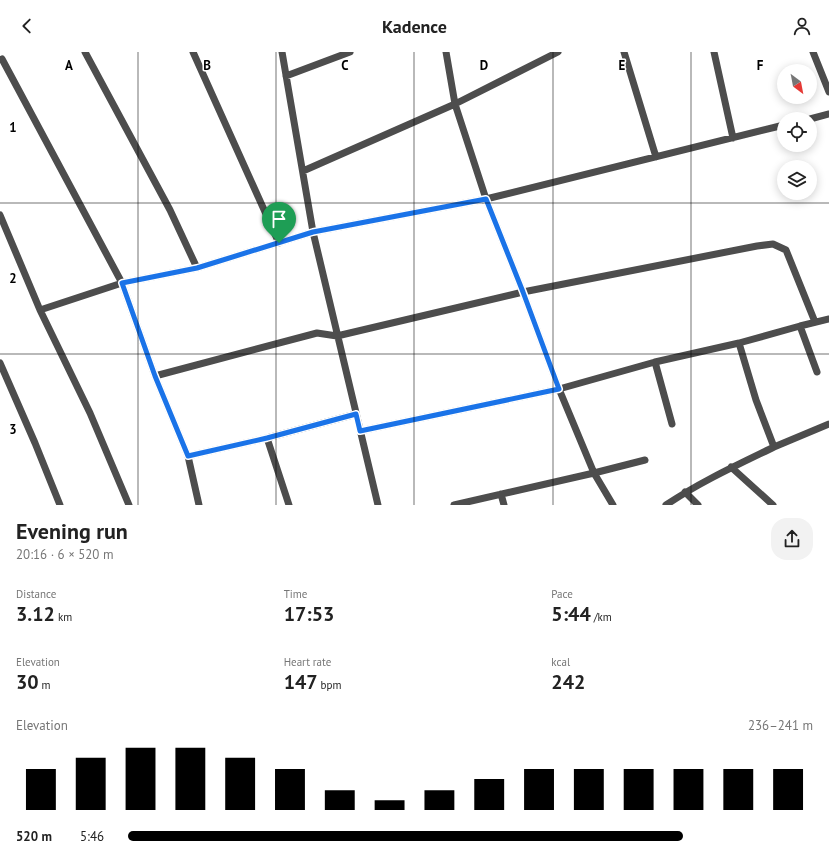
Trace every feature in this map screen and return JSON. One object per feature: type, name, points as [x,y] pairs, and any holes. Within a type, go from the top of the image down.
[{"type":"street","points":[[6,52],[1,62],[122,283],[155,376],[188,456],[199,505]]},
{"type":"street","points":[[85,52],[170,210],[197,268]]},
{"type":"street","points":[[193,52],[279,243]]},
{"type":"street","points":[[282,52],[313,232],[378,505]]},
{"type":"street","points":[[286,76],[350,52]]},
{"type":"street","points":[[446,52],[456,104],[486,199],[559,389],[594,473],[613,505]]},
{"type":"street","points":[[303,171],[456,104],[558,52]]},
{"type":"street","points":[[624,52],[656,157]]},
{"type":"street","points":[[714,52],[734,138]]},
{"type":"street","points":[[813,52],[829,92]]},
{"type":"street","points":[[817,117],[829,114]]},
{"type":"street","points":[[40,310],[122,283],[197,268],[313,232],[486,199],[777,127]]},
{"type":"street","points":[[0,215],[40,310],[90,413],[129,505]]},
{"type":"street","points":[[155,376],[317,334],[337,336],[523,292],[756,246],[773,244],[786,250],[815,322]]},
{"type":"street","points":[[360,431],[559,389],[655,362],[739,343],[829,319]]},
{"type":"street","points":[[800,326],[817,372]]},
{"type":"street","points":[[739,343],[756,400],[774,447]]},
{"type":"street","points":[[655,362],[672,424]]},
{"type":"street","points":[[0,363],[60,505]]},
{"type":"street","points":[[188,456],[267,438],[356,414]]},
{"type":"street","points":[[666,505],[685,492],[732,467],[774,447],[829,424]]},
{"type":"street","points":[[267,438],[289,505]]},
{"type":"street","points":[[454,505],[645,460]]},
{"type":"street","points":[[732,467],[773,505]]},
{"type":"street","points":[[685,492],[698,505]]},
{"type":"street","points":[[502,494],[504,505]]},
{"type":"route","points":[[486,199],[559,389],[360,431],[356,414],[267,438],[188,456],[155,376],[122,283],[197,268],[279,243],[313,232],[486,199]]}]
